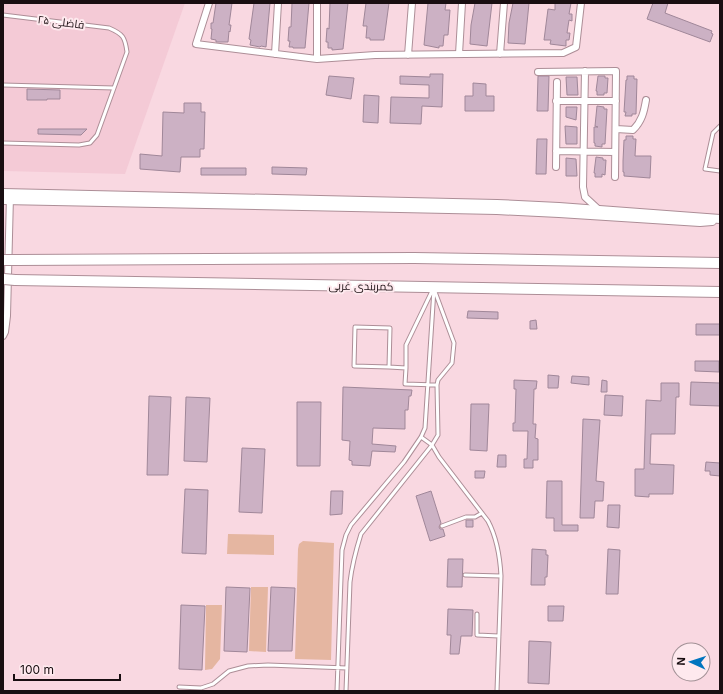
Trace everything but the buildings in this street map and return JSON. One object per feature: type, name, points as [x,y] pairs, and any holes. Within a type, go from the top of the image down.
[{"type":"highway","points":[[3,260],[414,258],[720,262]]},
{"type":"highway","name":"کمربندی غربی","points":[[4,279],[720,292]]},
{"type":"street","points":[[209,3],[196,44],[317,59],[375,55],[563,53],[576,47],[581,3]]},
{"type":"street","points":[[275,54],[278,3]]},
{"type":"street","points":[[317,3],[317,59]]},
{"type":"street","points":[[408,55],[412,3]]},
{"type":"street","points":[[459,54],[462,3]]},
{"type":"street","points":[[500,54],[504,3]]},
{"type":"street","points":[[585,71],[585,152],[583,180],[585,197],[598,209]]},
{"type":"street","points":[[538,72],[616,71],[615,176]]},
{"type":"street","points":[[556,167],[557,82]]},
{"type":"street","points":[[616,130],[633,130],[640,123],[644,113],[646,100]]},
{"type":"street","points":[[556,101],[616,101]]},
{"type":"street","points":[[556,151],[615,152]]},
{"type":"street","points":[[6,197],[497,204],[598,209],[720,220]]},
{"type":"street","points":[[6,197],[497,210],[700,222],[720,220]]},
{"type":"street","points":[[3,336],[7,316],[6,197]]},
{"type":"lane","name":"فاضلی ۲۵","points":[[3,15],[109,28],[119,32],[125,40],[127,52],[114,88]]},
{"type":"lane","points":[[3,85],[114,88],[96,135],[90,142],[78,145],[3,142]]},
{"type":"lane","points":[[720,126],[713,133],[706,169],[720,171]]},
{"type":"lane","points":[[434,287],[406,344],[405,384],[437,385]]},
{"type":"lane","points":[[337,691],[342,550],[346,535],[351,525],[404,462],[421,438],[425,428],[434,287]]},
{"type":"lane","points":[[346,691],[352,565],[361,534],[432,445],[438,435],[437,385],[438,380],[452,363],[454,343],[434,287]]},
{"type":"lane","points":[[389,367],[390,328],[355,327],[354,366],[406,368]]},
{"type":"lane","points":[[421,438],[432,445],[439,457],[494,531],[501,576],[497,691]]},
{"type":"lane","points":[[442,526],[466,517],[475,517],[482,513]]},
{"type":"lane","points":[[465,575],[501,576]]},
{"type":"lane","points":[[477,614],[477,635],[499,636]]},
{"type":"lane","points":[[179,687],[201,688],[213,684],[229,671],[248,666],[268,665],[347,668]]},
{"type":"shaded area","points":[[3,3],[185,3],[125,174],[3,171]]},
{"type":"shaded area","points":[[228,534],[274,535],[274,555],[227,554]]},
{"type":"shaded area","points":[[303,541],[334,543],[331,660],[295,659],[298,549],[299,544]]},
{"type":"shaded area","points":[[251,587],[268,587],[266,652],[249,651]]},
{"type":"shaded area","points":[[206,605],[222,605],[220,659],[212,669],[205,670]]}]
